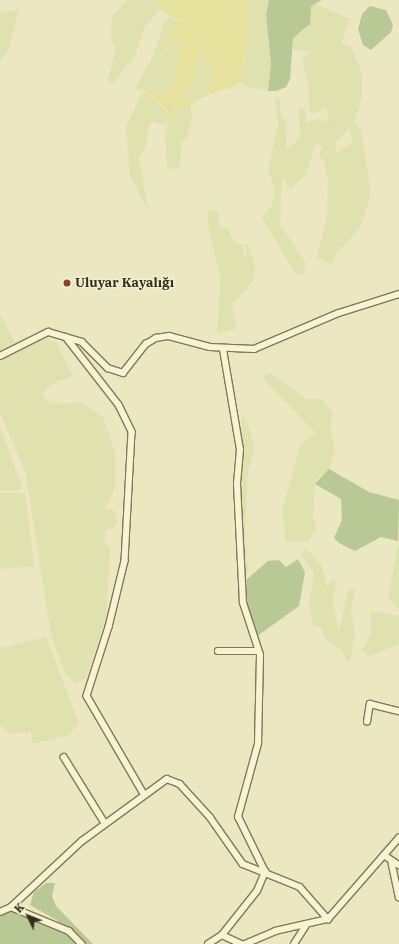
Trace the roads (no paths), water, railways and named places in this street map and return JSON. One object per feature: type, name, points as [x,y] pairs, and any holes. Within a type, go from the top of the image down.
[{"type":"street","points":[[0,356],[40,334],[66,337],[82,342],[118,373],[129,369],[137,354],[156,338],[178,337],[223,349],[254,349],[339,313],[399,294]]},
{"type":"street","points":[[66,337],[119,405],[132,432],[125,561],[109,627],[87,696],[144,794]]},
{"type":"street","points":[[208,944],[222,935],[257,891],[265,872],[238,817],[258,744],[258,651],[243,603],[237,484],[240,450],[223,349]]},
{"type":"street","points":[[218,651],[258,651]]},
{"type":"street","points":[[367,722],[370,704],[399,711]]},
{"type":"street","points":[[64,757],[105,823]]},
{"type":"street","points":[[0,912],[11,907],[105,823],[162,780],[176,781],[210,817],[234,856],[251,869],[265,872],[300,888],[328,919]]},
{"type":"street","points":[[245,944],[275,931],[305,927],[328,919],[399,838]]},
{"type":"street","points":[[384,855],[392,863],[399,865]]},
{"type":"street","points":[[392,863],[399,897]]},
{"type":"street","points":[[11,907],[68,931],[82,944]]},
{"type":"street","points":[[294,944],[305,927]]},
{"type":"street","points":[[222,935],[241,944]]},
{"type":"place","name":"Uluyar Kayalığı","points":[[67,283]]}]
